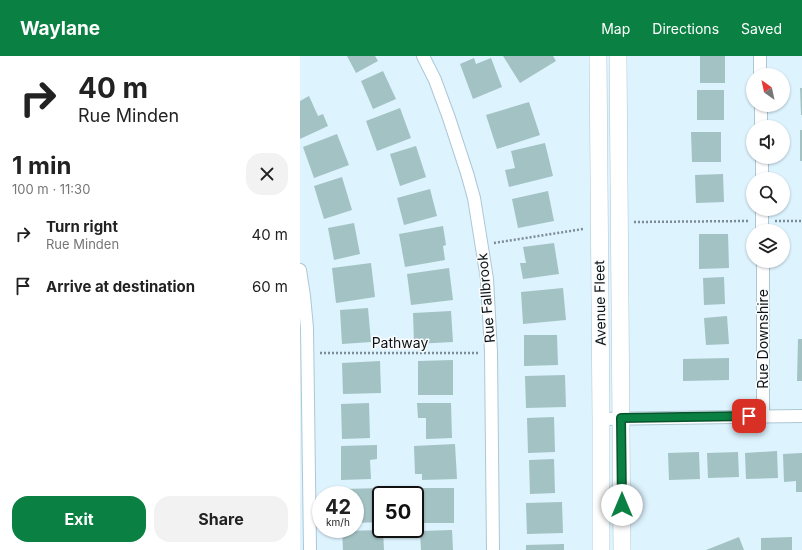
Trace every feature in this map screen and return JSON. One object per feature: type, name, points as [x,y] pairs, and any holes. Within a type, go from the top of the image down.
[{"type":"main road","name":"Avenue Fleet","points":[[598,56],[601,550]]},
{"type":"main road","name":"Avenue Fleet","points":[[618,56],[622,550]]},
{"type":"street","name":"Rue Fallbrook","points":[[423,56],[435,80],[467,173],[474,198],[487,279],[491,352],[493,550]]},
{"type":"street","points":[[760,56],[760,68]]},
{"type":"street","name":"Rue Downshire","points":[[763,268],[763,416]]},
{"type":"street","points":[[300,270],[307,328],[310,550]]},
{"type":"street","points":[[601,419],[802,416]]},
{"type":"path","points":[[630,222],[750,221]]},
{"type":"path","points":[[774,221],[802,221]]},
{"type":"path","points":[[494,243],[590,228]]},
{"type":"path","name":"Pathway","points":[[320,353],[479,353]]},
{"type":"building","points":[[347,56],[375,56],[378,61],[356,73]]},
{"type":"building","points":[[503,56],[553,56],[556,61],[520,83]]},
{"type":"building","points":[[700,56],[725,56],[725,83],[700,83]]},
{"type":"building","points":[[474,58],[476,64],[491,58],[502,87],[473,99],[460,64]]},
{"type":"building","points":[[383,71],[396,99],[373,109],[361,81]]},
{"type":"building","points":[[800,88],[802,88],[802,115],[801,115]]},
{"type":"building","points":[[697,90],[724,90],[724,120],[697,120]]},
{"type":"building","points":[[309,96],[318,116],[323,114],[328,126],[300,139],[300,101]]},
{"type":"building","points":[[529,102],[540,135],[497,149],[486,115]]},
{"type":"building","points":[[400,108],[411,138],[377,151],[366,121]]},
{"type":"building","points":[[800,130],[802,130],[802,161],[800,161]]},
{"type":"building","points":[[691,132],[721,132],[721,162],[692,162]]},
{"type":"building","points":[[337,134],[349,165],[314,178],[303,147]]},
{"type":"building","points":[[545,143],[553,176],[509,187],[505,170],[515,168],[511,151]]},
{"type":"building","points":[[416,146],[426,177],[400,186],[390,154]]},
{"type":"building","points":[[723,174],[724,202],[696,203],[695,175]]},
{"type":"building","points":[[342,177],[352,210],[324,219],[314,186]]},
{"type":"building","points":[[430,189],[437,216],[404,225],[397,198]]},
{"type":"building","points":[[548,191],[554,221],[518,228],[512,199]]},
{"type":"building","points":[[354,223],[360,254],[334,260],[328,228]]},
{"type":"building","points":[[443,226],[446,245],[443,246],[445,260],[405,267],[399,234]]},
{"type":"building","points":[[699,234],[728,234],[729,268],[699,269]]},
{"type":"building","points":[[554,243],[559,274],[523,279],[520,263],[526,263],[523,247]]},
{"type":"building","points":[[371,263],[375,297],[336,303],[332,268]]},
{"type":"building","points":[[449,268],[453,300],[411,305],[407,274]]},
{"type":"building","points":[[724,277],[725,304],[704,305],[703,278]]},
{"type":"building","points":[[563,288],[566,320],[523,324],[521,292]]},
{"type":"building","points":[[368,308],[371,342],[342,344],[340,310]]},
{"type":"building","points":[[451,311],[453,342],[414,344],[413,313]]},
{"type":"building","points":[[727,316],[729,344],[706,345],[704,318]]},
{"type":"building","points":[[524,335],[557,335],[558,365],[524,366]]},
{"type":"building","points":[[798,339],[802,339],[802,381],[797,381]]},
{"type":"building","points":[[729,358],[729,380],[683,381],[683,359]]},
{"type":"building","points":[[453,360],[453,395],[418,395],[418,361]]},
{"type":"building","points":[[380,361],[381,393],[343,394],[342,363]]},
{"type":"building","points":[[565,375],[566,407],[526,408],[525,376]]},
{"type":"building","points":[[369,403],[370,438],[342,439],[341,404]]},
{"type":"building","points":[[417,403],[451,403],[452,438],[426,439],[426,418],[418,418]]},
{"type":"building","points":[[554,417],[555,452],[528,453],[527,418]]},
{"type":"building","points":[[455,444],[457,479],[422,480],[422,474],[415,474],[414,446]]},
{"type":"building","points":[[377,445],[377,459],[370,460],[371,479],[341,480],[341,446]]},
{"type":"building","points":[[777,451],[778,478],[746,479],[745,453]]},
{"type":"building","points":[[699,452],[700,479],[669,480],[668,453]]},
{"type":"building","points":[[738,452],[739,477],[708,478],[707,453]]},
{"type":"building","points":[[802,453],[802,492],[796,492],[796,481],[784,482],[783,454]]},
{"type":"building","points":[[554,459],[555,493],[530,494],[529,460]]},
{"type":"building","points":[[364,488],[372,488],[372,522],[364,523]]},
{"type":"building","points":[[424,488],[454,488],[454,523],[424,523]]},
{"type":"building","points":[[562,502],[563,533],[527,534],[526,503]]},
{"type":"building","points":[[364,530],[372,530],[372,538],[383,538],[384,550],[343,550],[342,538],[364,538]]},
{"type":"building","points":[[452,530],[453,550],[421,550],[420,538],[424,538],[424,531]]},
{"type":"building","points":[[739,537],[744,550],[706,550]]},
{"type":"building","points":[[792,537],[792,550],[761,550],[761,538]]},
{"type":"building","points":[[564,544],[564,550],[526,550],[526,545]]},
{"type":"route","points":[[622,505],[621,418],[749,416]]}]
